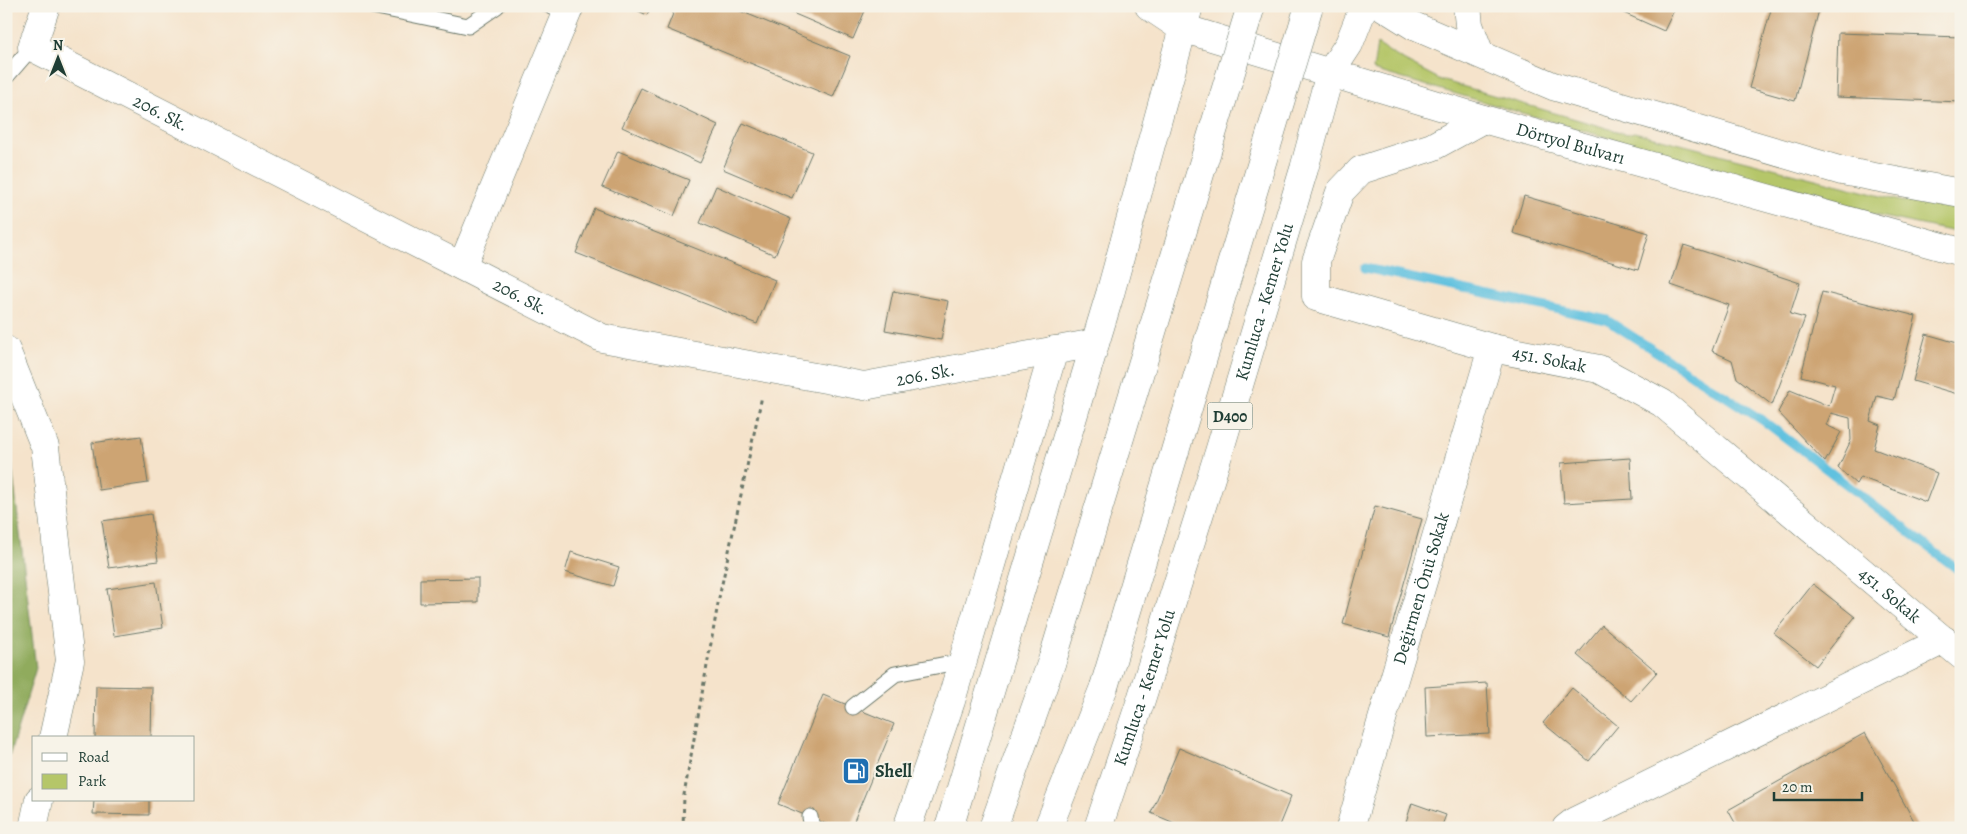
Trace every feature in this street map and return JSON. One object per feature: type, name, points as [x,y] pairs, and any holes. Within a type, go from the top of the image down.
[{"type":"main road","points":[[32,47],[46,6]]},
{"type":"main road","name":"Dörtyol Bulvarı","points":[[1149,6],[1186,17],[1330,72],[1483,119],[1961,252]]},
{"type":"main road","points":[[993,828],[1053,658],[1251,6]]},
{"type":"main road","name":"D400","points":[[1048,828],[1104,688],[1309,6]]},
{"type":"main road","name":"Kumluca - Kemer Yolu","points":[[1098,828],[1140,704],[1219,452],[1304,169],[1330,72],[1349,44],[1364,6]]},
{"type":"main road","points":[[1382,6],[1414,26],[1553,86],[1842,171],[1961,193]]},
{"type":"main road","points":[[1467,6],[1469,25],[1480,54]]},
{"type":"main road","points":[[462,266],[563,8]]},
{"type":"main road","points":[[949,828],[1095,342],[1186,17]]},
{"type":"main road","name":"206. Sk.","points":[[32,47],[602,338],[864,386],[1095,342]]},
{"type":"main road","name":"451. Sokak","points":[[1483,119],[1432,147],[1361,170],[1340,192],[1316,261],[1316,296],[1492,348],[1598,369],[1662,404],[1952,647]]},
{"type":"main road","name":"Değirmen Önü Sokak","points":[[1350,828],[1492,348]]},
{"type":"main road","points":[[6,350],[45,447],[70,661],[53,736]]},
{"type":"main road","points":[[907,828],[950,701],[1054,350]]},
{"type":"main road","points":[[1566,828],[1575,821],[1952,647]]},
{"type":"main road","points":[[33,828],[39,802]]},
{"type":"lane","points":[[372,6],[468,26],[498,6]]},
{"type":"lane","points":[[6,77],[32,47]]},
{"type":"lane","points":[[853,707],[895,674],[962,661]]},
{"type":"path","points":[[683,828],[684,795],[719,598],[768,369]]},
{"type":"green space","points":[[1377,44],[1441,80],[1627,134],[1634,132],[1900,201],[1961,208],[1961,233],[1883,217],[1373,70]]},
{"type":"green space","points":[[6,416],[36,668],[6,767]]},
{"type":"building","points":[[628,6],[651,6],[647,15]]},
{"type":"building","points":[[676,6],[728,6],[850,56],[833,97],[667,29]]},
{"type":"building","points":[[776,6],[867,6],[853,39]]},
{"type":"building","points":[[1608,6],[1676,6],[1664,31]]},
{"type":"building","points":[[1772,6],[1820,6],[1795,101],[1749,88]]},
{"type":"building","points":[[1838,33],[1961,37],[1961,102],[1836,97]]},
{"type":"building","points":[[641,88],[718,125],[700,163],[622,127]]},
{"type":"building","points":[[743,123],[812,152],[792,198],[723,169]]},
{"type":"building","points":[[618,151],[689,180],[674,216],[602,187]]},
{"type":"building","points":[[716,186],[791,219],[775,255],[700,223]]},
{"type":"building","points":[[1524,196],[1649,233],[1638,270],[1513,233]]},
{"type":"building","points":[[594,208],[775,280],[757,324],[576,253]]},
{"type":"building","points":[[1684,245],[1800,283],[1790,314],[1805,318],[1772,405],[1737,378],[1732,360],[1712,351],[1729,305],[1671,285]]},
{"type":"building","points":[[893,291],[948,301],[941,340],[885,330]]},
{"type":"building","points":[[1822,292],[1916,316],[1894,400],[1877,396],[1870,421],[1880,425],[1874,449],[1937,473],[1926,502],[1860,477],[1856,484],[1838,468],[1851,440],[1850,418],[1831,413],[1826,425],[1841,432],[1825,462],[1778,412],[1790,390],[1829,406],[1835,385],[1801,376]]},
{"type":"building","points":[[1926,334],[1961,344],[1961,395],[1913,381]]},
{"type":"building","points":[[141,436],[148,483],[99,490],[92,443]]},
{"type":"building","points":[[1630,458],[1632,499],[1564,503],[1561,463]]},
{"type":"building","points":[[1375,506],[1422,519],[1389,637],[1343,624]]},
{"type":"building","points":[[151,514],[158,561],[109,568],[102,521]]},
{"type":"building","points":[[571,552],[619,567],[613,586],[565,572]]},
{"type":"building","points":[[478,578],[478,602],[420,603],[420,579]]},
{"type":"building","points":[[156,582],[163,628],[114,636],[107,589]]},
{"type":"building","points":[[1813,584],[1855,617],[1816,666],[1774,633]]},
{"type":"building","points":[[1602,625],[1657,672],[1631,701],[1577,655]]},
{"type":"building","points":[[1487,683],[1490,734],[1427,737],[1425,687]]},
{"type":"building","points":[[96,686],[152,687],[151,736],[95,736]]},
{"type":"building","points":[[1572,688],[1618,726],[1589,761],[1543,723]]},
{"type":"building","points":[[823,695],[894,724],[851,828],[836,828],[778,804]]},
{"type":"building","points":[[1865,733],[1918,828],[1738,828],[1728,810]]},
{"type":"building","points":[[1179,748],[1291,796],[1278,828],[1186,828],[1151,813]]},
{"type":"building","points":[[94,802],[149,802],[149,815],[93,814]]},
{"type":"building","points":[[1412,803],[1446,815],[1441,828],[1404,828]]},
{"type":"waterway","points":[[1365,268],[1607,320],[1765,422],[1961,572]]},
{"type":"place","name":"Shell","points":[[856,771]]}]
